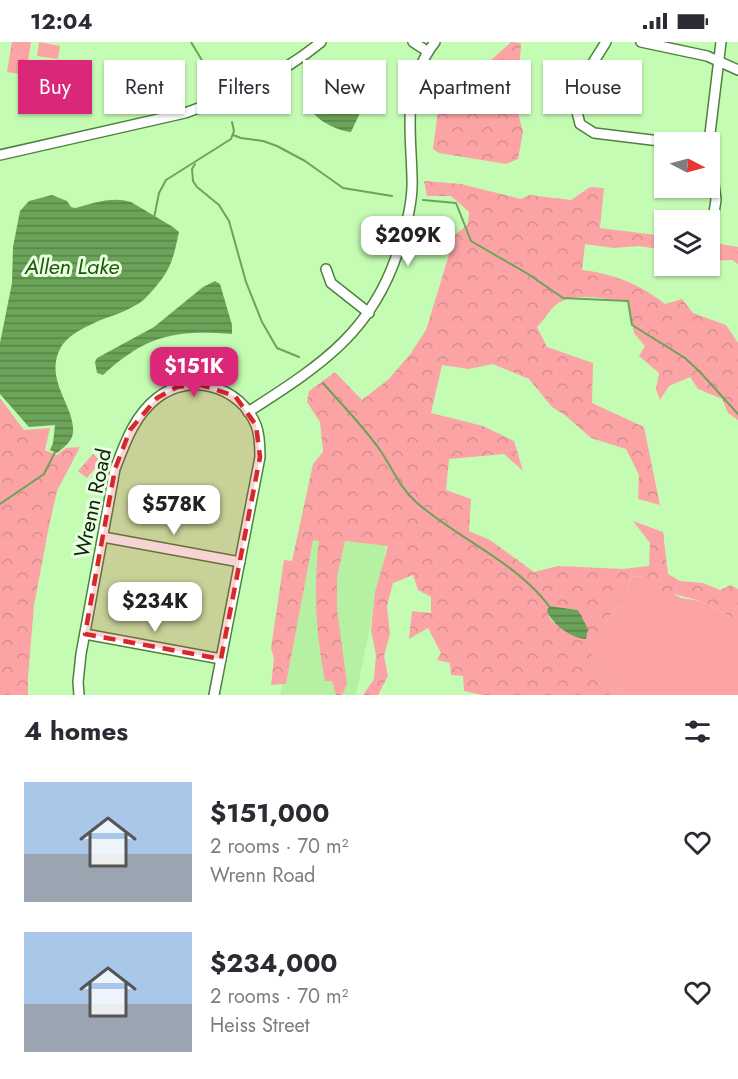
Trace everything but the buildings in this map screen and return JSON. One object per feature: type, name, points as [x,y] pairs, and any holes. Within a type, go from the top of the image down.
[{"type":"street","points":[[0,155],[185,113],[255,84],[321,42]]},
{"type":"street","points":[[413,42],[427,51]]},
{"type":"street","points":[[248,412],[323,361],[345,341],[380,296],[393,270],[403,235],[412,181],[408,131],[410,101],[419,69],[427,51],[435,42]]},
{"type":"street","points":[[606,42],[579,84],[575,104],[580,124],[594,133],[654,140]]},
{"type":"street","points":[[641,42],[719,60],[738,70]]},
{"type":"street","points":[[710,132],[721,42]]},
{"type":"street","points":[[326,269],[331,283],[369,313]]},
{"type":"street","name":"Wrenn Road","points":[[79,695],[78,682],[85,634],[115,469],[130,430],[141,414],[157,398],[177,387],[198,384],[218,387],[235,396],[256,425],[260,441],[260,457],[214,695]]},
{"type":"street","points":[[103,537],[240,562]]},
{"type":"street","points":[[85,634],[220,659]]},
{"type":"highlighted area","points":[[198,384],[235,396],[256,425],[260,457],[221,659],[85,634],[115,469],[130,430],[157,398],[177,387]]},
{"type":"shaded area","points":[[312,534],[387,543],[356,695],[280,695]]},
{"type":"green space","points":[[12,42],[31,42],[28,60],[18,60],[18,74],[7,72]]},
{"type":"green space","points":[[39,42],[60,46],[58,59],[37,56]]},
{"type":"green space","points":[[511,42],[521,43],[520,60],[491,60]]},
{"type":"green space","points":[[438,114],[518,114],[523,132],[518,159],[506,164],[439,153],[433,149]]},
{"type":"green space","points":[[424,181],[461,184],[521,199],[529,195],[571,200],[590,187],[604,188],[600,228],[654,235],[654,248],[639,246],[614,248],[585,244],[582,270],[626,281],[665,304],[682,299],[693,313],[726,325],[738,343],[738,420],[728,413],[722,399],[698,389],[690,377],[669,386],[660,400],[656,389],[659,373],[639,356],[645,346],[634,333],[628,301],[585,297],[568,299],[554,307],[537,327],[547,347],[593,363],[592,403],[644,427],[660,505],[638,499],[639,475],[626,449],[591,438],[552,407],[529,379],[493,364],[469,369],[442,365],[431,413],[483,426],[514,441],[523,471],[504,454],[449,459],[446,490],[471,499],[469,531],[490,540],[534,572],[558,566],[623,569],[649,566],[650,543],[633,521],[663,532],[668,574],[680,581],[703,583],[720,590],[731,585],[738,589],[738,617],[731,617],[700,601],[653,588],[644,577],[632,576],[627,589],[589,649],[601,671],[624,695],[482,695],[464,691],[463,676],[451,675],[450,663],[437,660],[441,653],[428,628],[409,639],[412,611],[431,613],[431,597],[418,590],[413,575],[393,583],[387,606],[390,634],[384,656],[388,676],[378,695],[363,695],[374,679],[376,655],[371,631],[375,592],[388,546],[345,541],[337,577],[337,609],[347,684],[342,695],[336,695],[332,681],[325,681],[322,663],[316,594],[319,541],[313,540],[286,684],[271,685],[274,659],[271,648],[284,560],[292,561],[313,464],[323,452],[320,422],[307,402],[309,391],[335,372],[362,400],[389,379],[411,353],[426,330],[455,235],[468,224],[469,212],[451,196],[427,196]],"holes":[[[548,607],[578,610],[581,639],[552,621]]]},
{"type":"green space","points":[[720,244],[738,247],[738,264],[732,260],[720,261]]},
{"type":"green space","points":[[0,398],[24,430],[50,428],[45,450],[57,455],[66,448],[80,447],[57,491],[49,526],[34,605],[28,695],[0,695]]},
{"type":"green space","points":[[93,454],[101,461],[87,478],[78,471]]},
{"type":"green space","points":[[632,576],[644,577],[681,598],[700,601],[731,617],[738,617],[738,695],[624,695],[601,671],[589,649],[627,589]]},
{"type":"water","points":[[314,114],[360,114],[351,132],[338,129]]},
{"type":"water","name":"Allen Lake","points":[[52,195],[67,201],[71,207],[75,208],[110,200],[131,202],[179,232],[168,269],[139,304],[82,329],[61,347],[56,359],[57,381],[72,422],[73,435],[65,447],[57,453],[50,450],[55,425],[29,427],[0,394],[0,343],[12,283],[13,247],[20,211],[29,201]]},
{"type":"water","points":[[215,281],[220,284],[232,325],[232,334],[194,333],[162,338],[134,351],[103,375],[97,373],[95,362],[97,358],[154,327],[203,287]]},
{"type":"water","points":[[549,606],[578,610],[588,629],[586,639],[569,634],[558,626],[547,611]]},
{"type":"waterway","points":[[191,42],[202,60]]},
{"type":"waterway","points":[[154,218],[159,193],[166,180],[231,139],[234,131],[232,122]]},
{"type":"waterway","points":[[233,135],[277,146],[305,161],[343,188],[392,196]]},
{"type":"waterway","points":[[195,164],[192,169],[193,181],[219,205],[229,221],[246,282],[262,322],[277,348],[299,357]]},
{"type":"waterway","points":[[423,200],[456,203],[471,241],[528,274],[563,298],[628,301],[632,325],[685,358],[738,414]]},
{"type":"waterway","points":[[323,383],[360,424],[384,456],[400,483],[416,502],[520,576],[549,606]]},
{"type":"waterway","points":[[0,504],[44,474],[55,452]]}]
